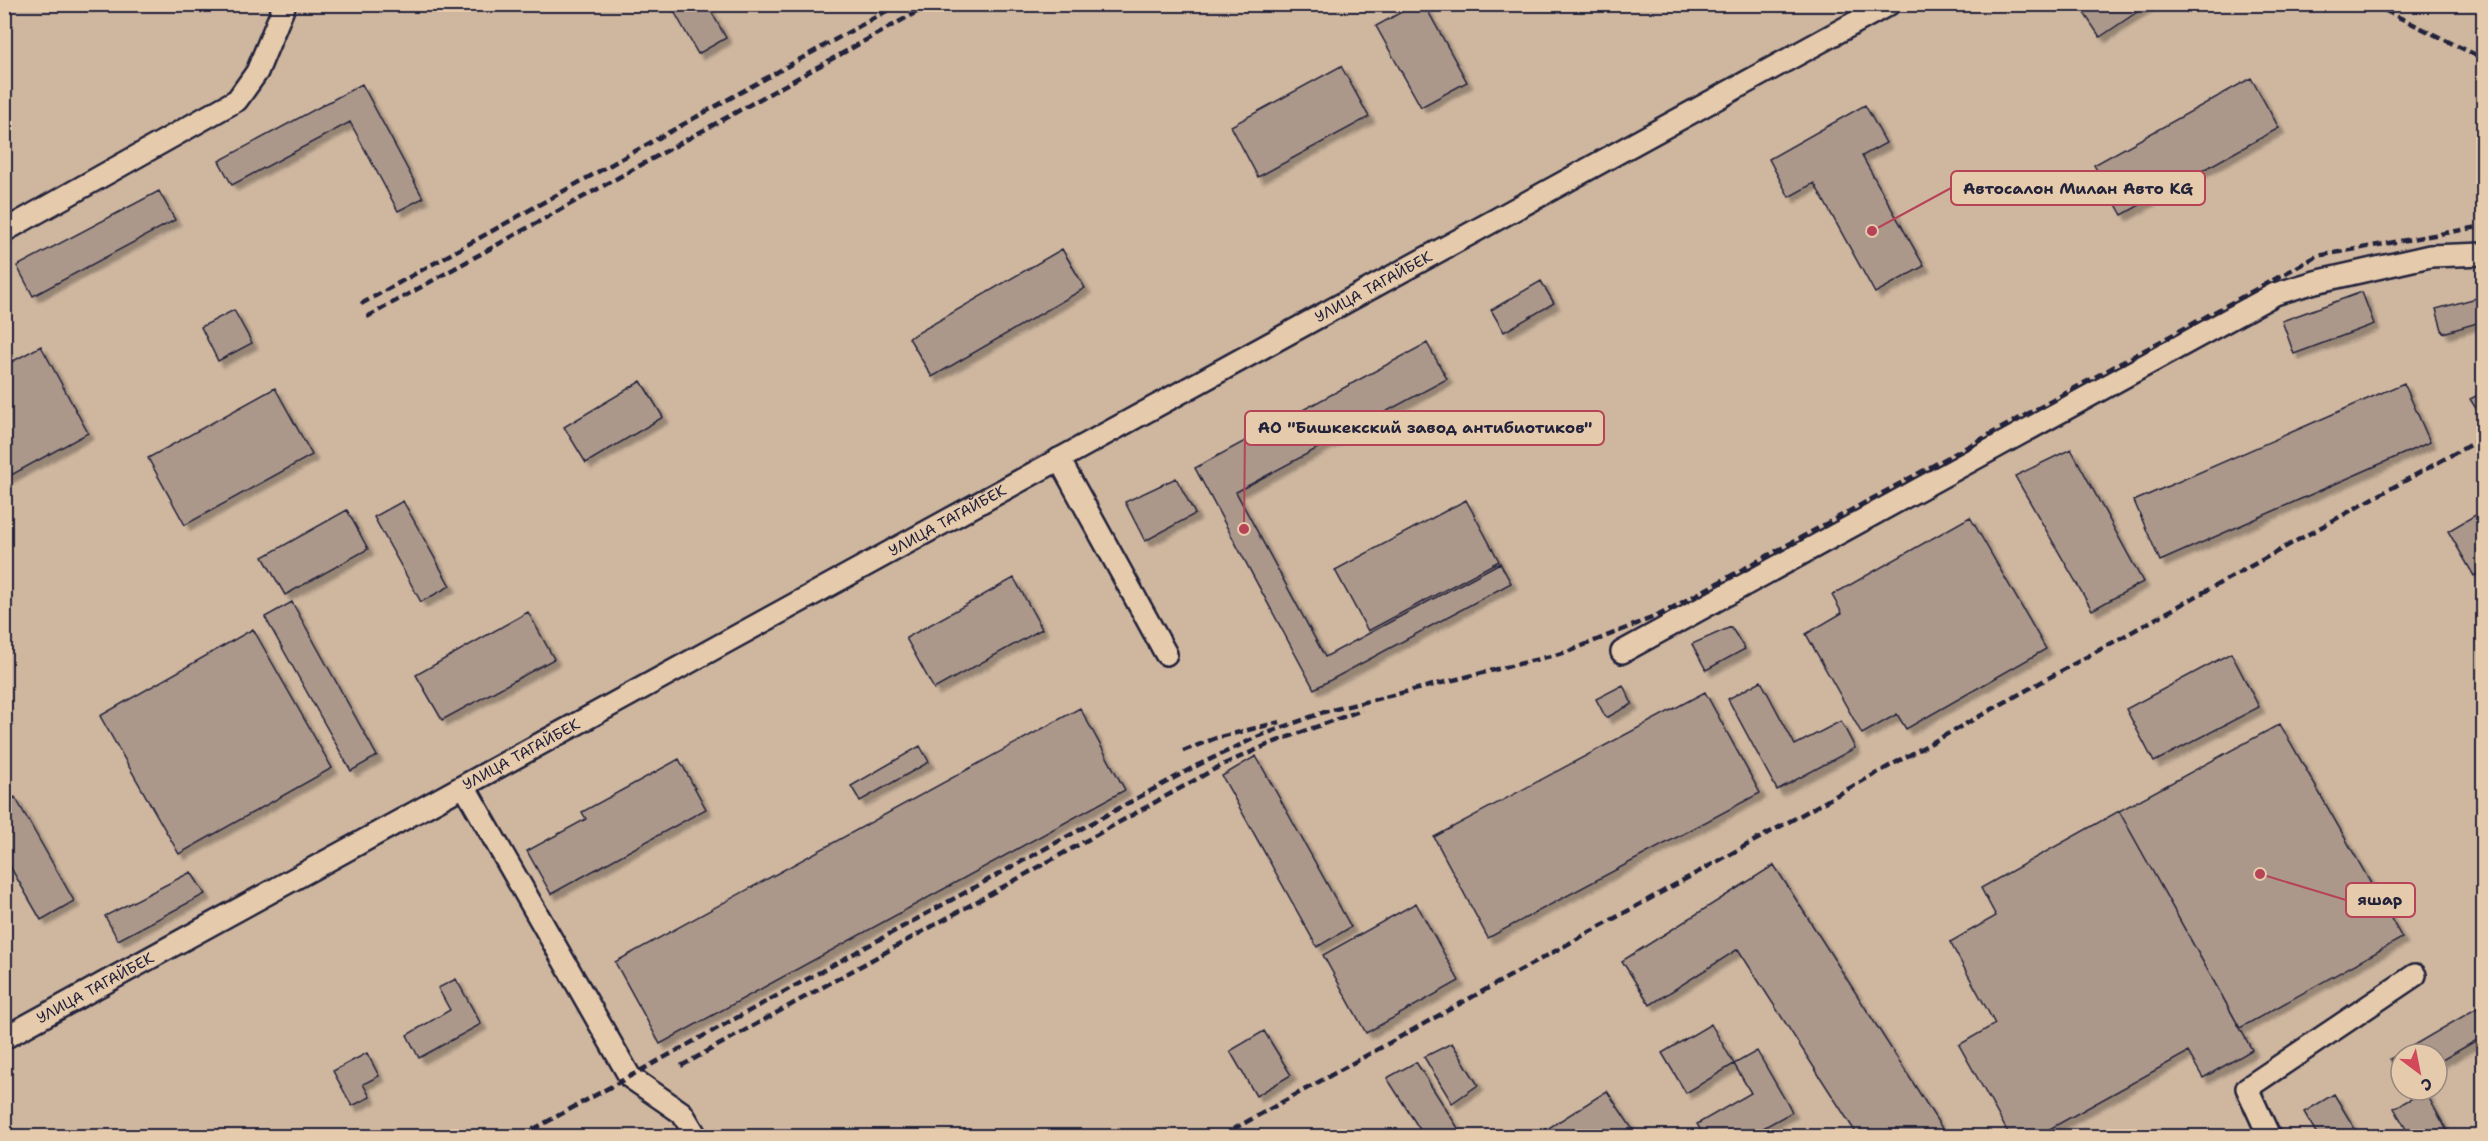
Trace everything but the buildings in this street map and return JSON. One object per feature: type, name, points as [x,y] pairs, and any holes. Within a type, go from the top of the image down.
[{"type":"street","points":[[4,231],[237,100],[257,72],[285,4]]},
{"type":"street","name":"УЛИЦА ТАГАЙБЕК","points":[[4,1038],[1889,4]]},
{"type":"street","points":[[1622,652],[2275,294],[2315,282],[2430,256],[2484,254]]},
{"type":"street","points":[[1059,459],[1166,654]]},
{"type":"street","points":[[464,786],[630,1077],[682,1113],[696,1137]]},
{"type":"street","points":[[2269,1137],[2247,1088],[2415,975]]},
{"type":"shaded area","points":[[5,5],[2483,5],[2483,1136],[5,1136]]},
{"type":"railway","points":[[361,304],[899,4]]},
{"type":"railway","points":[[367,317],[931,4]]},
{"type":"railway","points":[[2372,4],[2484,59]]},
{"type":"railway","points":[[521,1136],[1194,767],[1257,737],[1324,712],[1567,652],[1659,615],[2317,256],[2484,226]]},
{"type":"railway","points":[[1221,1136],[2484,437]]},
{"type":"railway","points":[[681,1066],[1222,765],[1272,743],[1362,710]]},
{"type":"railway","points":[[1183,751],[1216,738],[1280,722]]},
{"type":"place","name":"Автосалон Милан Авто KG","points":[[1872,231]]},
{"type":"place","name":"АО \"Бишкекский завод антибиотиков\"","points":[[1244,529]]},
{"type":"place","name":"яшар","points":[[2260,874]]}]
